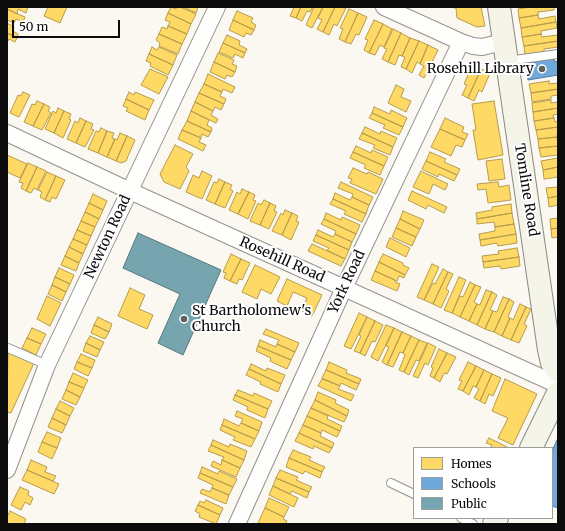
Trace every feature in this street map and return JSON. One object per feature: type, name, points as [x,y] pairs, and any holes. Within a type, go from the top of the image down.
[{"type":"main road","name":"Tomline Road","points":[[499,7],[549,350],[552,363],[558,370]]},
{"type":"main road","points":[[531,447],[558,392]]},
{"type":"street","name":"Newton Road","points":[[7,470],[47,365],[216,7]]},
{"type":"street","points":[[384,7],[461,42],[473,46],[505,52]]},
{"type":"street","name":"York Road","points":[[237,524],[344,288],[461,42]]},
{"type":"street","name":"Rosehill Road","points":[[7,133],[130,191],[558,385]]},
{"type":"lane","points":[[505,52],[558,54]]},
{"type":"lane","points":[[8,348],[47,365]]},
{"type":"lane","points":[[391,483],[413,494]]},
{"type":"lane","points":[[463,519],[473,524]]},
{"type":"building: Homes","points":[[7,7],[28,7],[26,13],[18,9],[17,14],[7,9]]},
{"type":"building: Homes","points":[[48,7],[67,7],[60,23],[44,16]]},
{"type":"building: Homes","points":[[171,7],[176,9],[176,7],[180,7],[196,14],[191,24],[168,13]]},
{"type":"building: Homes","points":[[183,7],[198,7],[196,13]]},
{"type":"building: Homes","points":[[294,7],[301,7],[296,18],[290,16]]},
{"type":"building: Homes","points":[[301,7],[313,7],[310,12],[307,11],[302,21],[296,18]]},
{"type":"building: Homes","points":[[314,7],[323,7],[312,28],[306,25]]},
{"type":"building: Homes","points":[[323,7],[335,7],[323,32],[317,29],[322,20],[318,18]]},
{"type":"building: Homes","points":[[335,7],[346,8],[337,26],[334,24],[329,35],[323,32]]},
{"type":"building: Homes","points":[[447,7],[481,7],[485,26],[477,27],[457,18],[456,8]]},
{"type":"building: Homes","points":[[530,7],[554,7],[554,10],[538,12],[538,15],[519,18],[518,9]]},
{"type":"building: Homes","points":[[7,9],[25,17],[23,22],[16,19],[14,23],[7,20]]},
{"type":"building: Homes","points":[[349,9],[358,13],[345,42],[339,39],[343,29],[340,28]]},
{"type":"building: Homes","points":[[237,11],[253,18],[251,22],[256,25],[254,30],[233,20]]},
{"type":"building: Homes","points":[[168,13],[191,24],[187,34],[168,26],[170,22],[165,20]]},
{"type":"building: Homes","points":[[358,13],[367,17],[359,35],[356,34],[351,44],[345,42]]},
{"type":"building: Homes","points":[[538,15],[539,19],[555,16],[556,22],[521,28],[519,18]]},
{"type":"building: Homes","points":[[233,20],[254,30],[251,35],[246,33],[244,37],[229,30]]},
{"type":"building: Homes","points":[[374,20],[383,24],[369,53],[364,50],[368,40],[365,39]]},
{"type":"building: Homes","points":[[556,22],[557,28],[541,31],[541,34],[522,37],[521,28]]},
{"type":"building: Homes","points":[[7,23],[14,27],[13,31],[18,34],[17,38],[7,33]]},
{"type":"building: Homes","points":[[383,24],[392,29],[384,47],[380,45],[375,55],[369,53]]},
{"type":"building: Homes","points":[[168,26],[187,34],[182,44],[159,34],[162,27],[167,29]]},
{"type":"building: Homes","points":[[393,29],[401,33],[388,62],[382,59],[387,49],[384,48]]},
{"type":"building: Homes","points":[[7,33],[17,38],[15,42],[9,39],[7,43]]},
{"type":"building: Homes","points":[[401,33],[410,38],[402,56],[399,55],[395,65],[388,62]]},
{"type":"building: Homes","points":[[159,34],[182,44],[178,54],[159,46],[160,43],[156,40]]},
{"type":"building: Homes","points":[[541,34],[542,37],[558,35],[558,41],[524,46],[522,37]]},
{"type":"building: Homes","points":[[227,35],[240,41],[239,45],[247,49],[245,53],[223,43]]},
{"type":"building: Homes","points":[[410,38],[419,41],[406,69],[401,67],[405,57],[402,56]]},
{"type":"building: Homes","points":[[419,41],[428,45],[420,64],[417,62],[412,73],[406,69]]},
{"type":"building: Homes","points":[[558,41],[558,47],[544,49],[544,52],[525,55],[524,46]]},
{"type":"building: Homes","points":[[223,43],[245,53],[243,58],[235,54],[233,58],[219,52]]},
{"type":"building: Homes","points":[[428,45],[438,50],[424,78],[419,75],[424,66],[420,64]]},
{"type":"building: Homes","points":[[152,47],[157,50],[159,47],[177,55],[173,65],[149,54]]},
{"type":"building: Homes","points":[[218,53],[234,60],[232,64],[237,66],[235,72],[214,62]]},
{"type":"building: Homes","points":[[149,54],[173,65],[168,75],[150,66],[151,63],[146,61]]},
{"type":"building: Homes","points":[[214,62],[235,72],[232,77],[227,75],[225,79],[210,72]]},
{"type":"building: Homes","points":[[472,66],[481,69],[468,98],[462,95],[467,85],[464,84]]},
{"type":"building: Homes","points":[[150,69],[168,77],[159,94],[141,85]]},
{"type":"building: Homes","points":[[481,69],[490,73],[482,92],[479,90],[474,101],[468,98]]},
{"type":"building: Homes","points":[[208,74],[235,87],[232,93],[223,89],[222,92],[204,84]]},
{"type":"building: Homes","points":[[549,81],[549,84],[558,83],[558,89],[531,93],[529,84]]},
{"type":"building: Homes","points":[[204,84],[222,92],[220,96],[226,99],[224,104],[199,93]]},
{"type":"building: Homes","points":[[396,85],[404,89],[401,97],[411,101],[406,112],[388,103]]},
{"type":"building: Homes","points":[[558,89],[558,95],[551,96],[551,99],[532,102],[531,93]]},
{"type":"building: Homes","points":[[23,92],[30,95],[19,117],[10,113],[18,95],[21,96]]},
{"type":"building: Homes","points":[[129,92],[134,95],[135,92],[154,100],[149,110],[126,99]]},
{"type":"building: Homes","points":[[199,93],[224,104],[221,110],[215,107],[213,111],[195,102]]},
{"type":"building: Homes","points":[[126,99],[149,110],[145,120],[126,111],[128,108],[123,106]]},
{"type":"building: Homes","points":[[551,100],[551,103],[558,102],[558,108],[533,112],[532,103]]},
{"type":"building: Homes","points":[[37,101],[44,104],[33,126],[24,122],[32,104],[35,105]]},
{"type":"building: Homes","points":[[494,101],[503,155],[478,160],[473,130],[476,130],[472,104]]},
{"type":"building: Homes","points":[[195,102],[213,111],[211,115],[218,119],[216,123],[191,111]]},
{"type":"building: Homes","points":[[44,104],[50,107],[48,111],[51,113],[42,130],[33,126]]},
{"type":"building: Homes","points":[[374,107],[390,114],[391,110],[407,118],[403,127],[372,113]]},
{"type":"building: Homes","points":[[58,108],[64,111],[54,133],[45,129],[53,111],[56,113]]},
{"type":"building: Homes","points":[[558,108],[558,114],[553,115],[554,118],[534,121],[533,112]]},
{"type":"building: Homes","points":[[64,111],[71,114],[69,119],[71,120],[63,138],[54,133]]},
{"type":"building: Homes","points":[[191,111],[209,120],[207,125],[212,128],[211,132],[187,121]]},
{"type":"building: Homes","points":[[372,113],[403,127],[399,135],[383,128],[385,125],[369,118]]},
{"type":"building: Homes","points":[[80,118],[86,121],[76,143],[67,139],[75,121],[78,123]]},
{"type":"building: Homes","points":[[445,118],[464,127],[462,132],[468,134],[465,140],[440,129]]},
{"type":"building: Homes","points":[[554,118],[555,122],[558,121],[558,127],[536,130],[534,121]]},
{"type":"building: Homes","points":[[86,121],[93,124],[91,129],[94,130],[85,147],[76,143]]},
{"type":"building: Homes","points":[[187,121],[211,132],[208,137],[202,134],[201,138],[182,130]]},
{"type":"building: Homes","points":[[365,127],[380,134],[381,131],[397,138],[393,147],[362,133]]},
{"type":"building: Homes","points":[[558,127],[557,137],[538,139],[536,130]]},
{"type":"building: Homes","points":[[101,128],[107,131],[98,153],[88,149],[96,131],[99,132]]},
{"type":"building: Homes","points":[[440,129],[465,140],[462,147],[456,145],[451,156],[431,147]]},
{"type":"building: Homes","points":[[182,130],[201,138],[199,142],[206,145],[203,151],[178,139]]},
{"type":"building: Homes","points":[[107,131],[114,133],[112,138],[115,139],[107,157],[98,153]]},
{"type":"building: Homes","points":[[120,133],[127,136],[116,161],[107,157],[115,139],[117,140]]},
{"type":"building: Homes","points":[[362,133],[393,147],[390,155],[373,148],[375,145],[359,139]]},
{"type":"building: Homes","points":[[127,136],[135,140],[126,161],[121,163],[116,161]]},
{"type":"building: Homes","points":[[557,137],[558,146],[539,148],[538,139]]},
{"type":"building: Homes","points":[[175,145],[193,154],[186,167],[189,171],[180,189],[164,182],[160,174]]},
{"type":"building: Homes","points":[[356,146],[371,153],[372,150],[388,157],[384,166],[353,152]]},
{"type":"building: Homes","points":[[558,146],[558,155],[541,157],[539,148]]},
{"type":"building: Homes","points":[[353,152],[384,166],[380,175],[364,168],[366,165],[350,158]]},
{"type":"building: Homes","points":[[430,152],[446,159],[444,162],[460,169],[457,175],[426,161]]},
{"type":"building: Homes","points":[[7,155],[27,164],[20,178],[7,172]]},
{"type":"building: Homes","points":[[558,158],[558,167],[543,170],[541,161]]},
{"type":"building: Homes","points":[[502,159],[505,179],[489,181],[486,161]]},
{"type":"building: Homes","points":[[426,161],[457,175],[454,181],[439,174],[438,177],[422,169]]},
{"type":"building: Homes","points":[[28,163],[37,167],[26,191],[21,188],[23,183],[19,182]]},
{"type":"building: Homes","points":[[37,167],[46,171],[37,190],[34,188],[31,193],[26,191]]},
{"type":"building: Homes","points":[[558,167],[558,177],[544,179],[543,170]]},
{"type":"building: Homes","points":[[353,168],[367,174],[368,172],[383,179],[376,194],[350,183],[352,179],[348,178]]},
{"type":"building: Homes","points":[[202,171],[212,176],[202,199],[186,192],[193,175],[199,178]]},
{"type":"building: Homes","points":[[421,171],[448,184],[445,190],[433,184],[429,194],[413,187]]},
{"type":"building: Homes","points":[[47,172],[56,176],[45,200],[40,197],[42,192],[38,190]]},
{"type":"building: Homes","points":[[56,176],[65,180],[56,199],[52,197],[50,202],[45,200]]},
{"type":"building: Homes","points":[[219,179],[225,182],[215,204],[206,200],[214,182],[217,183]]},
{"type":"building: Homes","points":[[225,182],[232,185],[230,189],[233,191],[225,208],[215,204]]},
{"type":"building: Homes","points":[[341,182],[373,197],[369,205],[352,197],[353,194],[338,188]]},
{"type":"building: Homes","points":[[498,182],[499,187],[509,185],[511,200],[488,203],[486,189],[478,190],[477,184]]},
{"type":"building: Homes","points":[[558,187],[558,196],[548,198],[546,188]]},
{"type":"building: Homes","points":[[242,189],[249,192],[238,214],[229,210],[237,192],[240,194]]},
{"type":"building: Homes","points":[[412,191],[447,207],[444,213],[428,205],[426,209],[408,200]]},
{"type":"building: Homes","points":[[249,192],[255,195],[253,200],[256,201],[248,219],[238,214]]},
{"type":"building: Homes","points":[[335,193],[350,200],[352,197],[369,205],[366,214],[333,199]]},
{"type":"building: Homes","points":[[93,194],[107,201],[103,210],[89,203]]},
{"type":"building: Homes","points":[[558,196],[558,205],[549,207],[548,198]]},
{"type":"building: Homes","points":[[333,199],[366,214],[362,222],[344,214],[346,211],[330,204]]},
{"type":"building: Homes","points":[[264,200],[270,203],[260,225],[250,221],[258,203],[261,205]]},
{"type":"building: Homes","points":[[89,203],[103,210],[99,219],[85,212]]},
{"type":"building: Homes","points":[[270,203],[276,206],[274,211],[277,212],[269,229],[260,225]]},
{"type":"building: Homes","points":[[511,204],[512,213],[477,219],[476,213],[492,210],[492,207]]},
{"type":"building: Homes","points":[[285,210],[292,213],[282,235],[272,231],[281,213],[283,215]]},
{"type":"building: Homes","points":[[403,211],[424,220],[420,229],[400,219]]},
{"type":"building: Homes","points":[[85,212],[99,219],[95,227],[81,221]]},
{"type":"building: Homes","points":[[292,213],[298,216],[296,221],[299,222],[291,240],[282,235]]},
{"type":"building: Homes","points":[[326,213],[341,220],[342,217],[360,225],[356,234],[324,219]]},
{"type":"building: Homes","points":[[512,213],[514,224],[495,227],[494,222],[477,224],[477,219]]},
{"type":"building: Homes","points":[[558,218],[558,228],[551,229],[550,219]]},
{"type":"building: Homes","points":[[324,219],[356,234],[352,242],[335,234],[336,231],[321,224]]},
{"type":"building: Homes","points":[[400,219],[420,229],[416,237],[396,228]]},
{"type":"building: Homes","points":[[81,221],[95,227],[91,236],[77,230]]},
{"type":"building: Homes","points":[[514,224],[516,234],[480,240],[479,234],[495,231],[495,227]]},
{"type":"building: Homes","points":[[396,228],[416,237],[412,246],[392,237]]},
{"type":"building: Homes","points":[[558,228],[558,237],[552,238],[551,229]]},
{"type":"building: Homes","points":[[77,230],[91,236],[87,245],[73,239]]},
{"type":"building: Homes","points":[[318,230],[333,237],[335,234],[352,242],[349,250],[316,235]]},
{"type":"building: Homes","points":[[516,234],[517,243],[498,246],[497,243],[481,246],[480,240]]},
{"type":"building: Homes","points":[[316,235],[349,250],[345,259],[327,250],[329,248],[313,241]]},
{"type":"building: Homes","points":[[390,238],[410,248],[406,257],[386,247]]},
{"type":"building: Homes","points":[[73,239],[87,245],[83,254],[69,247]]},
{"type":"building: Homes","points":[[312,244],[345,259],[341,266],[308,251]]},
{"type":"building: Homes","points":[[69,247],[83,254],[79,263],[65,256]]},
{"type":"building: Homes","points":[[517,248],[519,257],[483,262],[482,256],[499,254],[498,251]]},
{"type":"building: Homes","points":[[231,254],[241,259],[230,281],[224,278],[226,273],[223,272]]},
{"type":"building: Homes","points":[[383,254],[403,263],[403,265],[409,268],[405,275],[379,262]]},
{"type":"building: Homes","points":[[65,256],[79,263],[76,271],[61,265]]},
{"type":"building: Homes","points":[[519,257],[520,266],[501,269],[500,266],[484,268],[483,262]]},
{"type":"building: Homes","points":[[241,259],[250,263],[242,280],[239,279],[237,284],[230,281]]},
{"type":"building: Homes","points":[[379,262],[405,275],[404,278],[399,276],[397,281],[375,271]]},
{"type":"building: Homes","points":[[432,264],[439,267],[424,300],[417,297]]},
{"type":"building: Homes","points":[[255,265],[280,277],[271,294],[261,289],[257,299],[242,292]]},
{"type":"building: Homes","points":[[59,268],[74,275],[70,284],[55,277]]},
{"type":"building: Homes","points":[[443,269],[448,272],[433,304],[424,300],[433,283],[435,284]]},
{"type":"building: Homes","points":[[375,271],[395,280],[395,282],[400,284],[397,291],[371,280]]},
{"type":"building: Homes","points":[[448,272],[453,274],[446,289],[449,291],[441,308],[433,304]]},
{"type":"building: Homes","points":[[55,277],[70,284],[66,292],[52,285]]},
{"type":"building: Homes","points":[[459,277],[466,280],[452,313],[444,310]]},
{"type":"building: Homes","points":[[287,279],[322,295],[312,316],[302,311],[307,298],[293,292],[287,306],[277,301]]},
{"type":"building: Homes","points":[[470,282],[475,285],[460,317],[452,313],[460,296],[463,297]]},
{"type":"building: Homes","points":[[52,285],[66,292],[62,301],[48,294]]},
{"type":"building: Homes","points":[[475,285],[481,287],[474,302],[477,304],[469,321],[460,317]]},
{"type":"building: Homes","points":[[130,288],[145,295],[139,309],[153,315],[147,329],[118,316]]},
{"type":"building: Homes","points":[[486,290],[492,292],[477,325],[469,321],[477,304],[480,305]]},
{"type":"building: Homes","points":[[492,292],[497,295],[490,310],[493,311],[485,329],[477,325]]},
{"type":"building: Homes","points":[[47,296],[61,303],[50,326],[37,319]]},
{"type":"building: Homes","points":[[503,297],[509,299],[494,332],[485,329],[493,311],[497,312]]},
{"type":"building: Homes","points":[[509,299],[514,302],[508,317],[510,318],[502,336],[494,332]]},
{"type":"building: Homes","points":[[520,304],[526,307],[511,340],[502,336],[510,318],[513,320]]},
{"type":"building: Homes","points":[[526,307],[531,309],[524,324],[527,326],[519,343],[511,340]]},
{"type":"building: Homes","points":[[359,313],[367,317],[351,349],[344,346]]},
{"type":"building: Homes","points":[[98,317],[112,324],[109,332],[94,325]]},
{"type":"building: Homes","points":[[367,317],[375,321],[360,353],[354,351]]},
{"type":"building: Homes","points":[[375,321],[383,325],[375,342],[372,341],[365,356],[360,353]]},
{"type":"building: Homes","points":[[94,325],[109,332],[105,339],[91,333]]},
{"type":"building: Homes","points":[[386,325],[394,328],[378,361],[371,357]]},
{"type":"building: Homes","points":[[32,328],[46,334],[41,344],[27,338]]},
{"type":"building: Homes","points":[[394,328],[402,332],[387,365],[382,362],[389,347],[386,346]]},
{"type":"building: Homes","points":[[266,329],[299,343],[295,352],[277,344],[279,340],[263,334]]},
{"type":"building: Homes","points":[[402,332],[411,336],[403,353],[400,352],[393,367],[387,365]]},
{"type":"building: Homes","points":[[90,336],[104,342],[100,350],[86,343]]},
{"type":"building: Homes","points":[[411,336],[419,340],[404,372],[399,370],[405,355],[403,353]]},
{"type":"building: Homes","points":[[27,338],[41,344],[36,355],[22,348]]},
{"type":"building: Homes","points":[[260,340],[276,347],[277,344],[295,352],[291,360],[258,346]]},
{"type":"building: Homes","points":[[419,340],[427,343],[419,361],[416,360],[409,375],[404,372]]},
{"type":"building: Homes","points":[[86,343],[100,350],[97,357],[83,351]]},
{"type":"building: Homes","points":[[428,343],[436,347],[428,365],[425,363],[418,378],[413,376]]},
{"type":"building: Homes","points":[[258,346],[291,360],[287,369],[270,361],[271,358],[256,351]]},
{"type":"building: Homes","points":[[439,349],[447,353],[434,378],[430,376],[433,368],[431,367]]},
{"type":"building: Homes","points":[[8,352],[34,363],[11,413],[7,412]]},
{"type":"building: Homes","points":[[447,353],[456,357],[447,374],[444,373],[440,382],[434,378]]},
{"type":"building: Homes","points":[[81,354],[95,360],[92,368],[77,362]]},
{"type":"building: Homes","points":[[77,362],[92,368],[88,376],[74,369]]},
{"type":"building: Homes","points":[[329,362],[347,370],[346,373],[361,379],[359,384],[326,370]]},
{"type":"building: Homes","points":[[468,362],[476,366],[463,391],[458,389],[462,381],[459,380]]},
{"type":"building: Homes","points":[[251,364],[266,371],[267,368],[285,375],[281,384],[249,369]]},
{"type":"building: Homes","points":[[476,366],[484,370],[476,387],[473,386],[469,395],[463,391]]},
{"type":"building: Homes","points":[[249,369],[281,384],[278,392],[260,384],[261,382],[246,375]]},
{"type":"building: Homes","points":[[326,370],[359,384],[356,390],[341,383],[340,386],[322,378]]},
{"type":"building: Homes","points":[[484,370],[492,374],[480,401],[474,398],[479,389],[476,387]]},
{"type":"building: Homes","points":[[73,373],[88,380],[84,388],[69,382]]},
{"type":"building: Homes","points":[[492,374],[501,378],[493,396],[489,394],[485,404],[480,401]]},
{"type":"building: Homes","points":[[322,379],[340,386],[338,389],[354,395],[351,401],[318,386]]},
{"type":"building: Homes","points":[[505,379],[537,394],[513,445],[498,438],[508,418],[492,411]]},
{"type":"building: Homes","points":[[69,382],[84,388],[80,397],[66,390]]},
{"type":"building: Homes","points":[[66,390],[80,397],[76,405],[62,399]]},
{"type":"building: Homes","points":[[238,390],[253,396],[254,393],[272,401],[268,409],[235,395]]},
{"type":"building: Homes","points":[[318,392],[336,400],[335,403],[349,410],[347,416],[315,400]]},
{"type":"building: Homes","points":[[235,395],[268,409],[265,418],[247,410],[248,407],[233,400]]},
{"type":"building: Homes","points":[[315,400],[347,416],[344,422],[311,408]]},
{"type":"building: Homes","points":[[60,401],[74,408],[70,416],[56,409]]},
{"type":"building: Homes","points":[[311,408],[328,416],[327,419],[342,426],[340,431],[307,416]]},
{"type":"building: Homes","points":[[56,409],[70,416],[66,425],[52,418]]},
{"type":"building: Homes","points":[[237,411],[262,422],[259,431],[241,423],[243,419],[235,416]]},
{"type":"building: Homes","points":[[307,416],[340,431],[337,437],[322,430],[321,433],[303,425]]},
{"type":"building: Homes","points":[[52,418],[66,425],[62,433],[48,427]]},
{"type":"building: Homes","points":[[224,419],[239,426],[241,423],[259,431],[255,439],[222,425]]},
{"type":"building: Homes","points":[[222,425],[255,439],[251,447],[233,440],[235,437],[220,430]]},
{"type":"building: Homes","points":[[303,425],[321,433],[320,436],[334,443],[332,448],[299,433]]},
{"type":"building: Homes","points":[[47,432],[61,438],[57,448],[42,442]]},
{"type":"building: Homes","points":[[299,433],[332,448],[329,453],[314,446],[313,449],[295,441]]},
{"type":"building: Homes","points":[[489,438],[507,447],[491,447],[492,445],[486,443]]},
{"type":"building: Homes","points":[[213,440],[229,447],[230,444],[247,451],[244,460],[211,445]]},
{"type":"building: Homes","points":[[42,442],[57,448],[52,459],[38,452]]},
{"type":"building: Homes","points":[[211,445],[244,460],[240,468],[222,460],[224,457],[208,451]]},
{"type":"building: Homes","points":[[293,450],[311,457],[309,460],[325,467],[322,472],[289,458]]},
{"type":"building: Homes","points":[[289,458],[322,472],[320,478],[305,471],[303,474],[286,467]]},
{"type":"building: Homes","points":[[31,460],[47,467],[45,472],[56,476],[53,481],[27,470]]},
{"type":"building: Homes","points":[[222,460],[240,468],[236,477],[211,466],[213,461],[221,465]]},
{"type":"building: Homes","points":[[202,467],[218,474],[219,471],[237,479],[233,487],[200,473]]},
{"type":"building: Homes","points":[[27,470],[59,484],[54,494],[22,480]]},
{"type":"building: Homes","points":[[280,470],[298,477],[296,480],[312,487],[309,492],[276,478]]},
{"type":"building: Homes","points":[[200,473],[233,487],[229,495],[212,488],[213,485],[198,478]]},
{"type":"building: Homes","points":[[276,478],[309,492],[307,498],[292,491],[290,494],[273,486]]},
{"type":"building: Homes","points":[[273,486],[298,498],[294,507],[269,495]]},
{"type":"building: Homes","points":[[20,487],[29,491],[28,495],[33,498],[30,505],[25,502],[21,510],[11,505]]},
{"type":"building: Homes","points":[[212,488],[229,495],[226,504],[200,493],[202,489],[210,492]]},
{"type":"building: Homes","points":[[269,498],[289,507],[284,517],[265,508]]},
{"type":"building: Homes","points":[[206,500],[223,508],[220,515],[198,505],[200,501],[204,503]]},
{"type":"building: Homes","points":[[198,505],[220,515],[216,524],[199,517],[200,514],[195,511]]},
{"type":"building: Homes","points":[[265,508],[284,517],[283,519],[287,521],[285,524],[258,523]]},
{"type":"building: Homes","points":[[10,511],[26,519],[24,524],[7,524],[7,517]]},
{"type":"building: Schools","name":"Rosehill Library","points":[[554,59],[555,62],[558,61],[558,75],[528,80],[526,63]]},
{"type":"building: Schools","points":[[558,438],[558,508],[553,506],[553,449]]},
{"type":"building: Public","name":"St Bartholomew's Church","points":[[138,233],[221,270],[183,355],[158,343],[180,294],[123,268]]},
{"type":"place","name":"Rosehill Library","points":[[542,69]]},
{"type":"place","name":"St Bartholomew's Church","points":[[184,319]]}]
